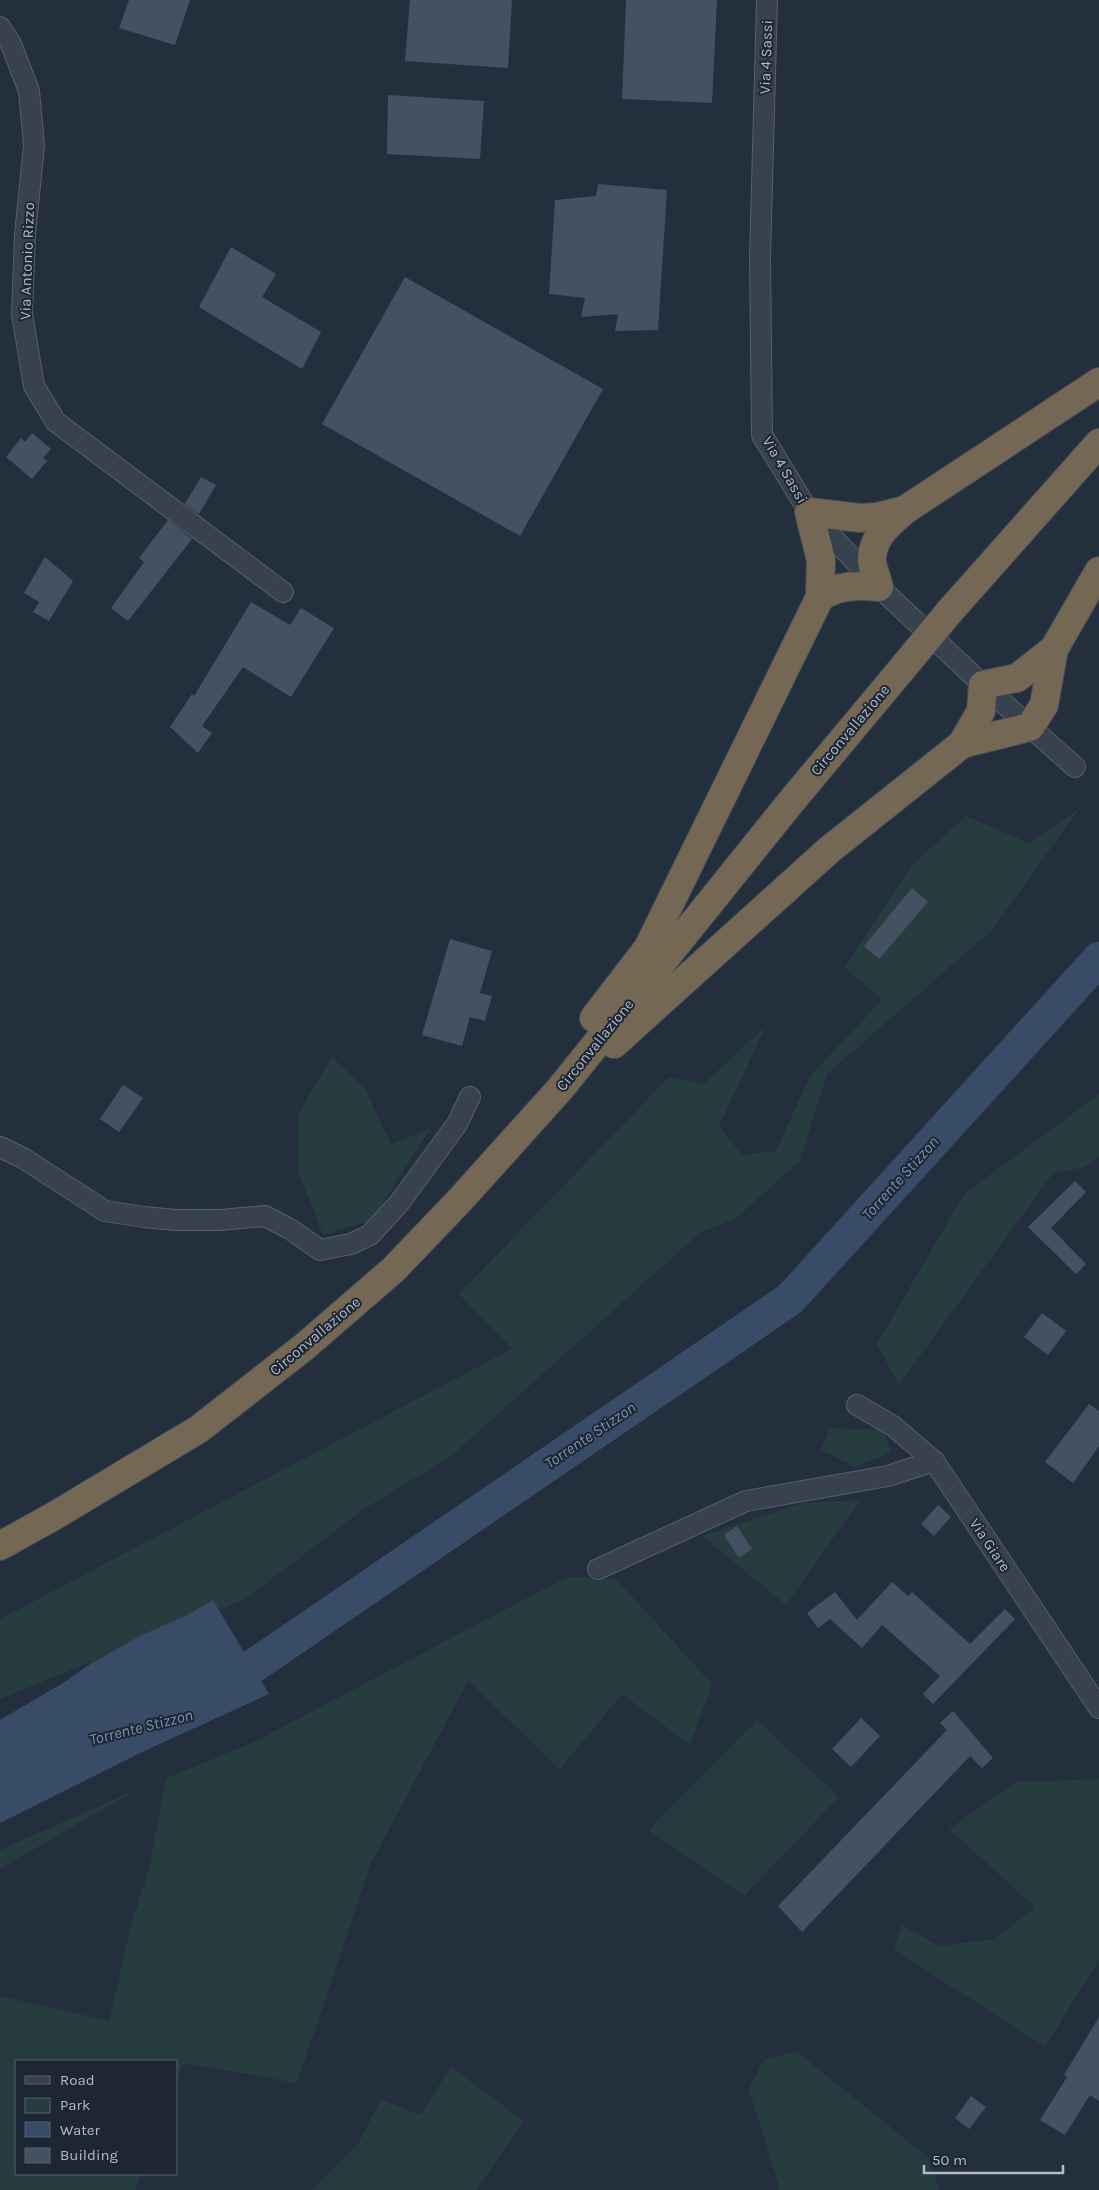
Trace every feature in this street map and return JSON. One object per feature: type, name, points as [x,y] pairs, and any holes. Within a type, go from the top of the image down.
[{"type":"highway","points":[[820,597],[832,589],[846,586],[879,587],[871,558],[876,541],[885,527],[905,510],[1099,382]]},
{"type":"highway","name":"Circonvallazione","points":[[0,1546],[54,1516],[199,1429],[304,1347],[393,1270],[460,1200],[560,1089],[790,803],[950,611],[1099,443]]},
{"type":"highway","points":[[905,510],[878,518],[860,518],[809,512],[821,560],[820,597],[648,948],[593,1019],[591,1051],[614,1044],[829,850],[962,744],[981,711],[983,685],[1017,678],[1054,649]]},
{"type":"highway","points":[[962,744],[1030,727],[1044,705],[1054,649],[1099,571]]},
{"type":"street","name":"Via 4 Sassi","points":[[767,0],[760,258],[762,435],[809,512],[879,587],[983,685],[1075,767]]},
{"type":"street","name":"Via Antonio Rizzo","points":[[0,27],[11,44],[29,91],[30,100],[34,144],[25,235],[22,314],[34,386],[56,422],[283,592]]},
{"type":"street","points":[[0,1147],[23,1158],[104,1210],[176,1220],[222,1220],[265,1216],[290,1229],[320,1250],[351,1244],[370,1235],[400,1202],[458,1124],[470,1097]]},
{"type":"street","name":"Via Giare","points":[[857,1406],[893,1426],[934,1462],[1099,1708]]},
{"type":"street","points":[[598,1569],[746,1501],[888,1476],[934,1462]]},
{"type":"green space","points":[[1079,809],[992,930],[827,1074],[800,1161],[735,1219],[701,1232],[450,1457],[364,1509],[245,1599],[0,1699],[0,1619],[512,1349],[459,1294],[669,1077],[704,1084],[766,1026],[719,1126],[742,1155],[776,1151],[810,1076],[882,1000],[845,967],[911,866],[966,816],[1029,843]]},
{"type":"green space","points":[[332,1057],[365,1089],[391,1144],[430,1129],[372,1220],[323,1235],[298,1170],[299,1113]]},
{"type":"green space","points":[[1099,1094],[1099,1157],[1085,1167],[1053,1173],[899,1385],[877,1344],[964,1194]]},
{"type":"green space","points":[[829,1428],[882,1430],[892,1452],[855,1467],[821,1450]]},
{"type":"green space","points":[[860,1500],[786,1605],[702,1536],[802,1503]]},
{"type":"green space","points":[[567,1577],[616,1579],[712,1684],[690,1745],[622,1694],[560,1769],[468,1681],[371,1863],[297,2083],[184,2063],[178,2076],[178,2060],[15,2060],[15,2175],[141,2175],[135,2190],[0,2190],[0,1996],[109,2021],[131,1925],[149,1870],[166,1778],[254,1742]]},
{"type":"green space","points":[[757,1720],[839,1797],[744,1896],[649,1830]]},
{"type":"green space","points":[[1099,1779],[1099,1960],[1045,2047],[893,1949],[902,1925],[939,1946],[995,1939],[1035,1907],[949,1829],[1016,1782]]},
{"type":"green space","points":[[138,1789],[0,1869],[0,1850]]},
{"type":"green space","points":[[797,2052],[928,2157],[939,2190],[780,2190],[749,2089],[764,2059]]},
{"type":"green space","points":[[451,2067],[524,2121],[476,2190],[312,2190],[357,2146],[381,2099],[420,2115]]},
{"type":"water","points":[[213,1600],[269,1694],[142,1752],[0,1823],[0,1720],[63,1683],[92,1663],[140,1636],[187,1615]]},
{"type":"building","points":[[129,0],[190,0],[175,45],[119,28]]},
{"type":"building","points":[[410,0],[512,0],[508,68],[405,61]]},
{"type":"building","points":[[626,0],[717,0],[712,103],[622,99]]},
{"type":"building","points":[[388,95],[484,101],[480,159],[387,154]]},
{"type":"building","points":[[598,184],[667,190],[658,330],[615,331],[618,314],[581,317],[585,298],[549,294],[555,200],[596,196]]},
{"type":"building","points":[[231,247],[276,274],[262,297],[321,332],[302,369],[199,307]]},
{"type":"building","points":[[405,277],[603,389],[520,536],[322,424]]},
{"type":"building","points":[[32,433],[51,449],[43,458],[47,461],[32,479],[6,457],[21,438],[25,442]]},
{"type":"building","points":[[201,477],[216,485],[199,514],[185,504]]},
{"type":"building","points":[[168,520],[192,539],[128,621],[111,608],[144,562],[139,558]]},
{"type":"building","points":[[45,557],[73,581],[49,621],[33,612],[39,602],[24,593]]},
{"type":"building","points":[[251,602],[290,625],[301,608],[334,628],[291,697],[243,667],[202,726],[212,733],[198,753],[170,727],[192,694],[194,696]]},
{"type":"building","points":[[912,888],[928,902],[879,959],[864,946]]},
{"type":"building","points":[[450,939],[492,951],[480,993],[492,996],[485,1021],[470,1017],[462,1046],[422,1035]]},
{"type":"building","points":[[123,1085],[143,1098],[119,1132],[100,1119]]},
{"type":"building","points":[[1075,1181],[1086,1192],[1051,1228],[1086,1264],[1076,1274],[1028,1227]]},
{"type":"building","points":[[1042,1313],[1066,1331],[1048,1355],[1024,1337]]},
{"type":"building","points":[[1089,1404],[1099,1411],[1099,1446],[1073,1483],[1045,1462]]},
{"type":"building","points":[[938,1505],[951,1517],[934,1536],[921,1524]]},
{"type":"building","points":[[737,1526],[752,1549],[739,1558],[724,1535]]},
{"type":"building","points":[[892,1582],[908,1596],[912,1592],[970,1644],[1005,1609],[1015,1619],[933,1704],[923,1694],[940,1676],[882,1625],[862,1648],[830,1619],[818,1628],[807,1613],[835,1592],[857,1620]]},
{"type":"building","points":[[953,1711],[993,1758],[982,1768],[970,1756],[802,1932],[778,1906],[947,1730],[940,1723]]},
{"type":"building","points":[[861,1718],[880,1736],[851,1767],[832,1749]]},
{"type":"building","points":[[1099,2017],[1099,2101],[1090,2095],[1065,2135],[1040,2120],[1067,2077],[1064,2075]]},
{"type":"building","points":[[971,2096],[986,2107],[969,2129],[955,2118]]},
{"type":"waterway","name":"Torrente Stizzon","points":[[218,1697],[249,1669],[790,1299],[1099,959]]}]
